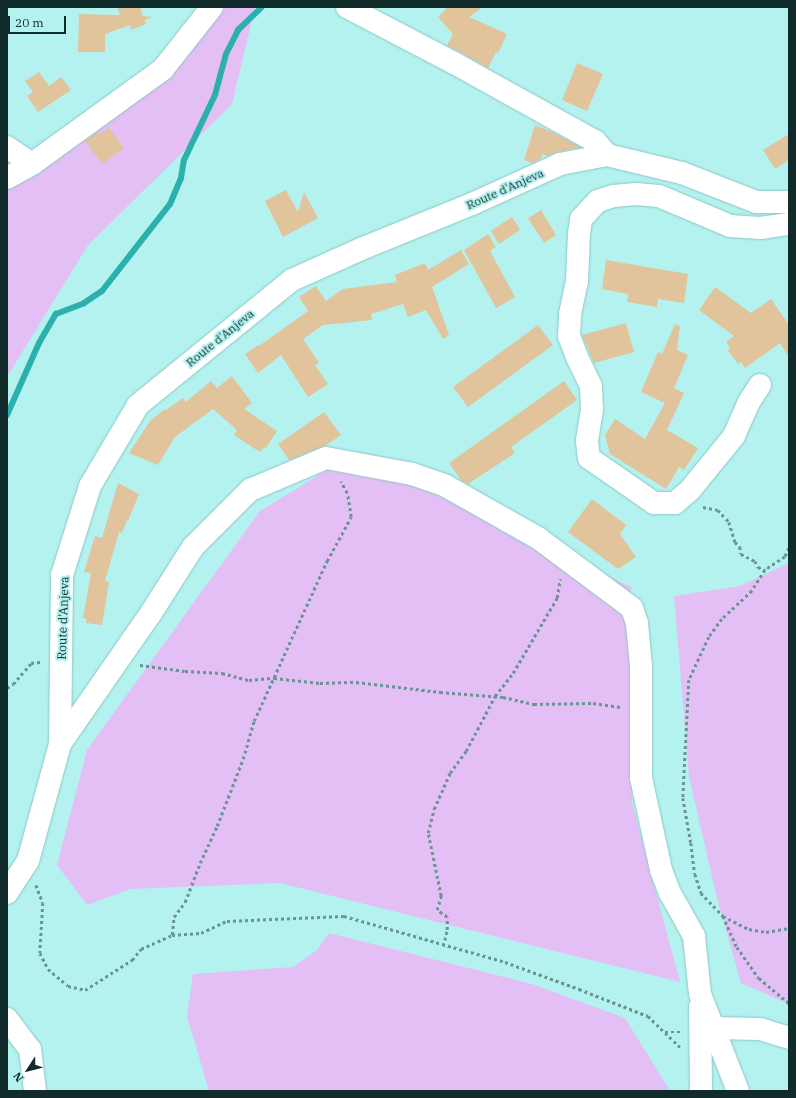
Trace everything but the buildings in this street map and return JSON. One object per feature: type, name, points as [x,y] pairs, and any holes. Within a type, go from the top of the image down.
[{"type":"street","points":[[7,178],[32,164],[163,69],[212,7]]},
{"type":"street","points":[[347,7],[454,63],[595,141],[607,155]]},
{"type":"street","points":[[7,147],[32,164]]},
{"type":"street","name":"Route d'Anjeva","points":[[7,893],[28,861],[48,782],[60,744],[62,575],[90,486],[138,405],[292,280],[361,249],[472,204],[560,164],[607,155],[682,173],[756,202],[789,202]]},
{"type":"street","points":[[760,385],[748,402],[734,436],[690,490],[675,503],[654,503],[589,458],[586,441],[592,408],[591,386],[569,336],[570,314],[577,281],[579,234],[582,219],[598,201],[614,196],[636,194],[659,196],[730,226],[760,228],[789,224]]},
{"type":"street","points":[[60,744],[118,661],[193,547],[250,490],[326,458],[412,474],[446,486],[538,538],[632,608],[637,624],[642,666],[641,778],[660,870],[670,893],[694,936],[700,994],[702,1069],[701,1091]]},
{"type":"street","points":[[700,994],[738,1091]]},
{"type":"street","points":[[7,1018],[30,1049],[35,1091]]},
{"type":"street","points":[[713,1028],[760,1030],[789,1038]]},
{"type":"path","points":[[172,935],[174,916],[185,902],[200,862],[217,826],[242,759],[254,721],[327,561],[351,517],[347,493],[339,479],[346,462]]},
{"type":"path","points":[[690,490],[698,505],[718,510],[729,522],[735,542],[740,547],[741,554],[755,561],[758,567],[766,570]]},
{"type":"path","points":[[789,548],[785,557],[766,570],[752,591],[722,620],[709,637],[690,680],[683,798],[695,874],[701,893],[723,916],[737,947],[759,978],[789,1003]]},
{"type":"path","points":[[443,946],[448,930],[447,917],[437,910],[441,896],[428,833],[434,808],[450,773],[466,751],[495,696],[513,673],[557,598],[562,566],[553,549]]},
{"type":"path","points":[[7,688],[13,684],[31,663],[36,661],[61,670]]},
{"type":"path","points":[[118,661],[178,671],[222,673],[249,680],[274,678],[320,683],[356,682],[495,696],[534,704],[593,703],[620,706],[641,720]]},
{"type":"path","points":[[28,861],[43,903],[40,953],[48,969],[68,986],[85,990],[132,960],[141,949],[172,935],[201,933],[227,921],[344,916],[443,946],[505,962],[648,1016],[702,1069]]},
{"type":"path","points":[[723,916],[749,929],[766,932],[789,928]]},
{"type":"shaded area","points":[[225,7],[255,7],[232,104],[88,245],[7,377],[7,184],[179,63]]},
{"type":"shaded area","points":[[330,468],[404,480],[631,587],[632,803],[680,982],[280,883],[131,889],[87,905],[57,865],[87,750],[260,511]]},
{"type":"shaded area","points":[[789,563],[789,1004],[741,983],[717,898],[689,777],[674,596],[740,586]]},
{"type":"shaded area","points":[[329,933],[532,984],[625,1018],[670,1091],[209,1091],[187,1016],[193,974],[293,967],[317,950]]},
{"type":"waterway","points":[[7,415],[39,343],[56,314],[84,303],[102,291],[170,204],[181,178],[184,160],[215,95],[226,54],[238,30],[262,7]]}]
